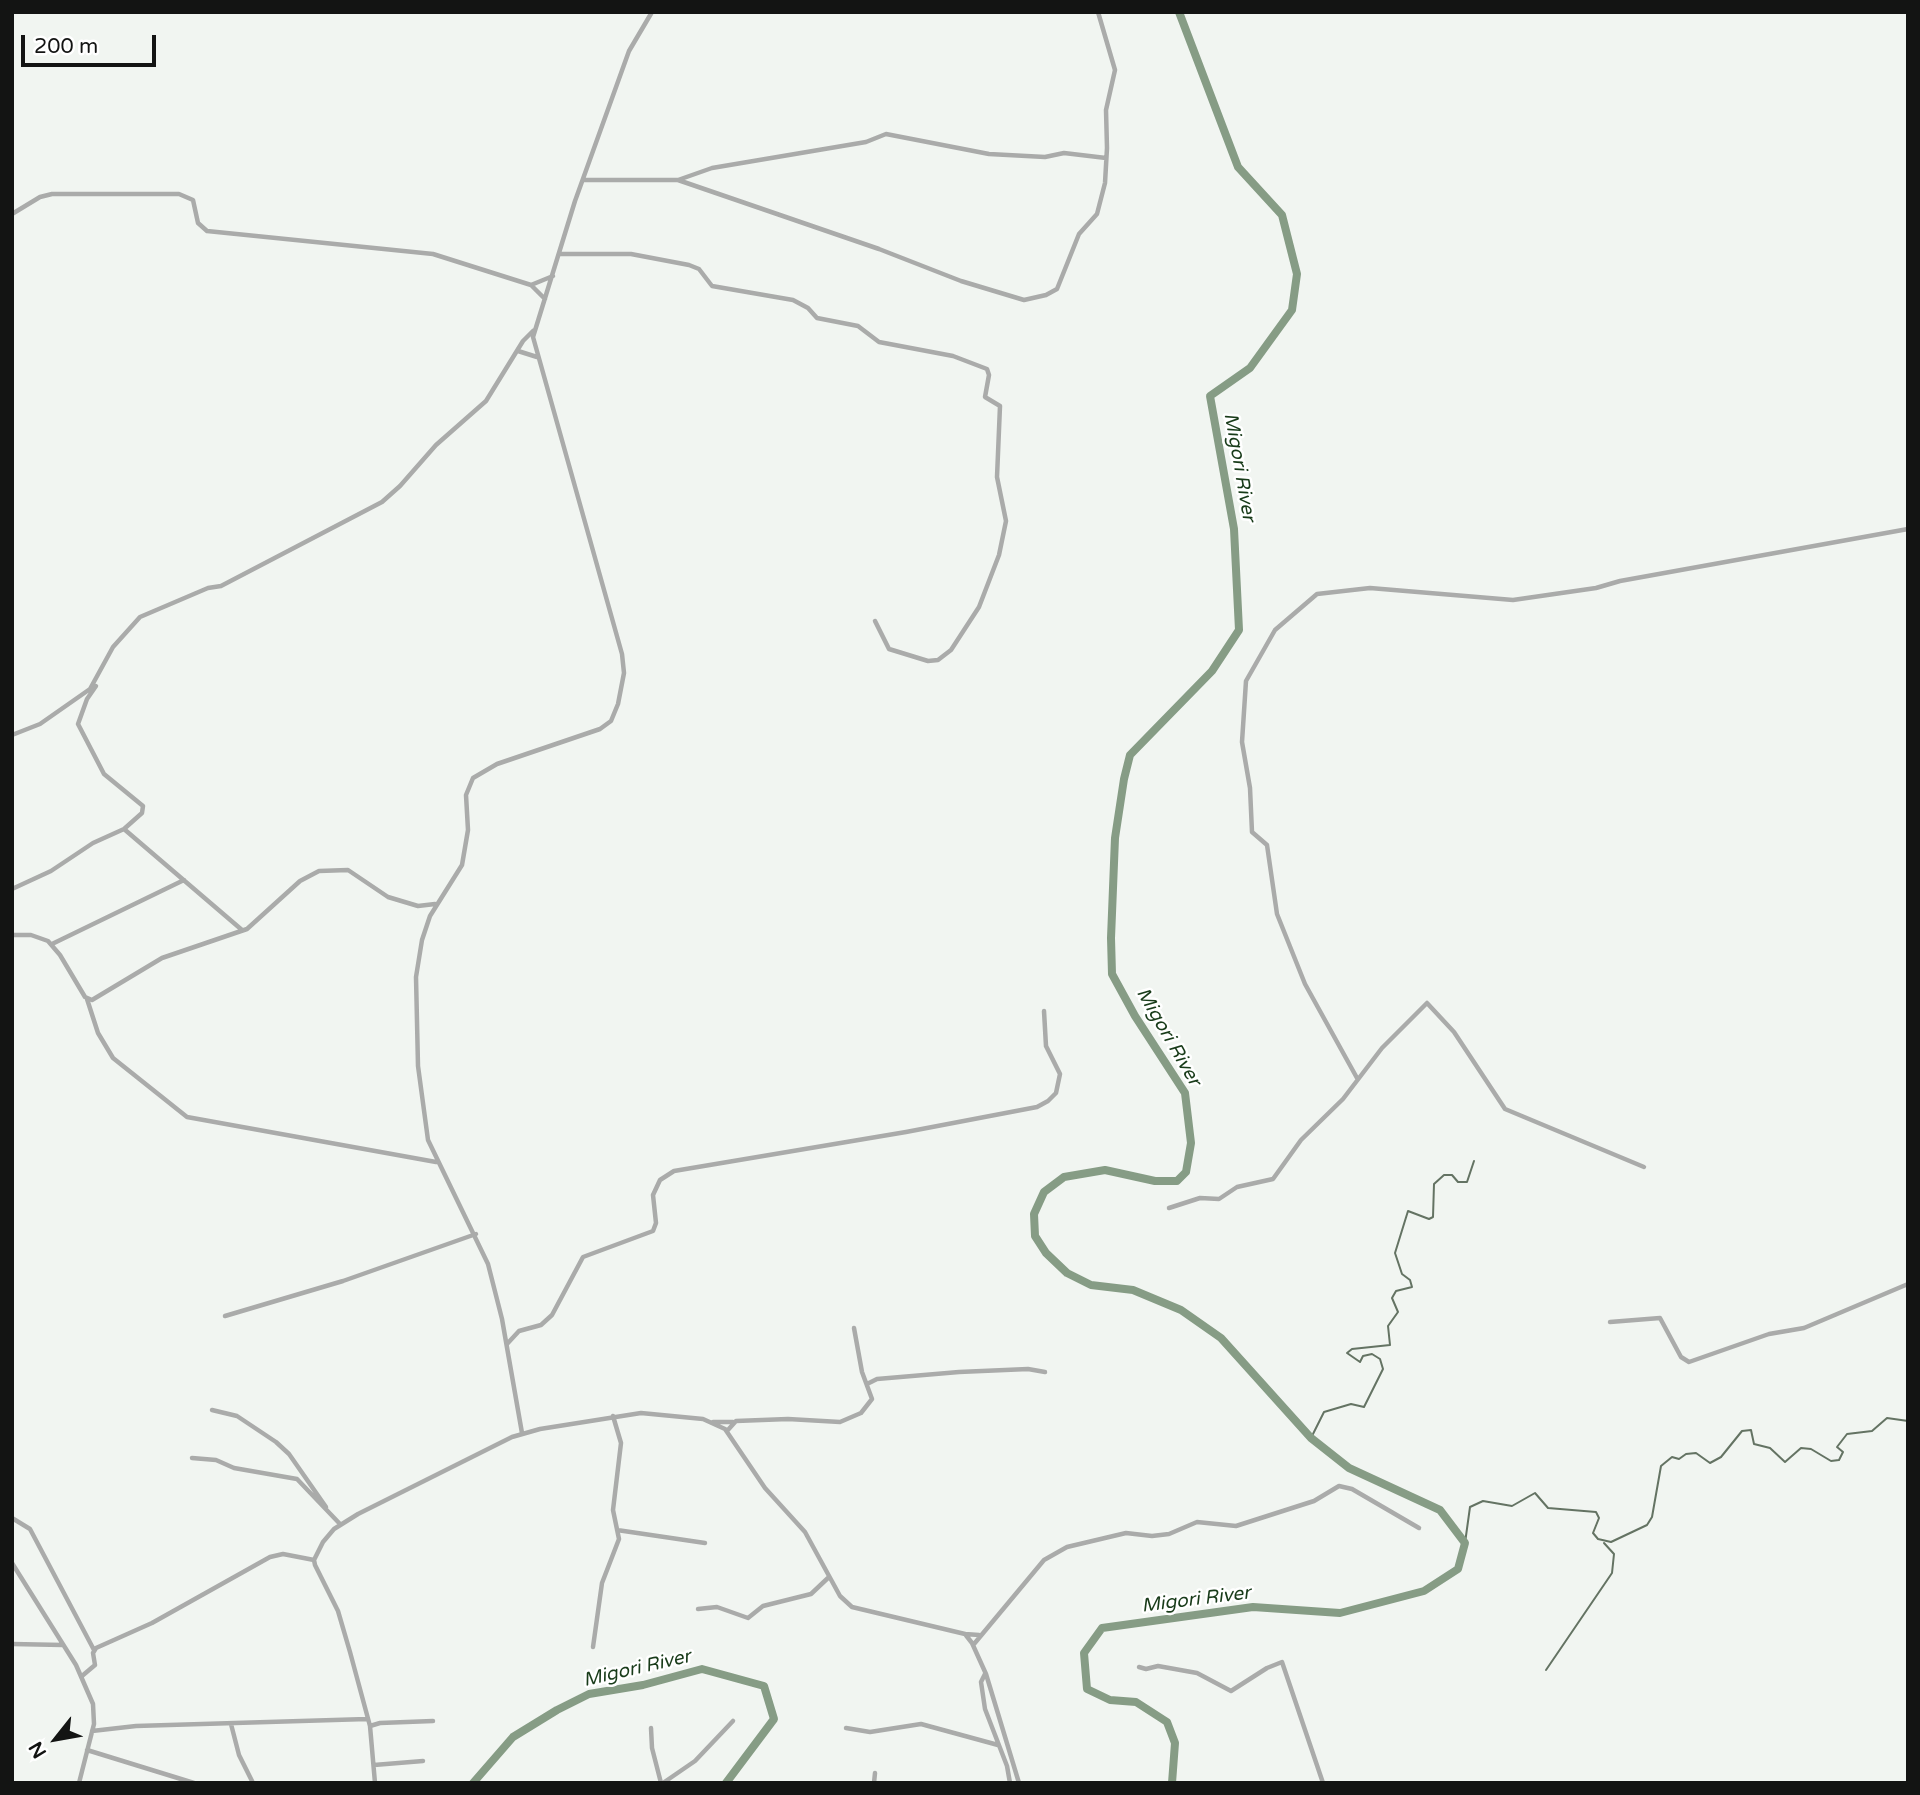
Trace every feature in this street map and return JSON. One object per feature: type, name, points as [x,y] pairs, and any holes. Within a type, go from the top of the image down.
[{"type":"street","points":[[12,890],[51,871],[93,843],[124,830],[142,813],[143,806],[104,774],[78,724],[113,647],[140,617],[208,588],[221,586],[382,502],[436,445],[486,401],[534,330],[629,51],[652,12]]},
{"type":"street","points":[[583,180],[678,180],[1024,300],[1057,289],[1079,234],[1098,211],[1106,179],[1106,110],[1115,70],[1098,12]]},
{"type":"street","points":[[678,180],[712,168],[866,142],[886,134],[989,154],[1045,157],[1064,153],[1107,158]]},
{"type":"street","points":[[12,214],[40,197],[52,194],[185,194],[193,200],[198,223],[205,230],[440,256],[531,285],[546,300]]},
{"type":"street","points":[[559,254],[631,254],[682,263],[699,269],[712,286],[793,300],[808,308],[817,318],[862,328],[870,338],[879,342],[953,356],[987,369],[989,376],[985,397],[1000,406],[998,477],[1006,521],[992,576],[979,607],[951,650],[938,660],[928,661],[889,649],[875,621]]},
{"type":"street","points":[[531,285],[554,276]]},
{"type":"street","points":[[523,1433],[491,1273],[476,1234],[437,1162],[424,1125],[418,1066],[416,976],[422,940],[430,916],[435,904],[462,865],[468,830],[466,795],[473,778],[497,764],[606,726],[614,714],[622,683],[624,663],[620,643],[538,357],[534,330]]},
{"type":"street","points":[[518,351],[538,357]]},
{"type":"street","points":[[1357,1078],[1306,984],[1277,914],[1267,845],[1252,832],[1250,788],[1242,743],[1246,681],[1275,630],[1317,594],[1370,588],[1513,600],[1596,588],[1620,581],[1908,529]]},
{"type":"street","points":[[12,735],[54,715],[90,689],[100,675]]},
{"type":"street","points":[[124,830],[243,931]]},
{"type":"street","points":[[87,999],[108,993],[162,958],[243,931],[258,922],[300,881],[327,869],[348,870],[383,894],[418,906],[430,916]]},
{"type":"street","points":[[52,944],[184,880]]},
{"type":"street","points":[[418,906],[435,904]]},
{"type":"street","points":[[12,926],[15,935],[38,936],[52,944],[87,999],[98,1033],[113,1058],[187,1117],[437,1162]]},
{"type":"street","points":[[1169,1208],[1200,1198],[1219,1199],[1237,1187],[1273,1179],[1301,1140],[1343,1099],[1357,1078],[1422,1005],[1428,1003],[1454,1032],[1505,1109],[1644,1167]]},
{"type":"street","points":[[507,1343],[519,1331],[541,1325],[552,1315],[583,1258],[653,1231],[656,1186],[674,1171],[925,1128],[1037,1107],[1048,1101],[1056,1093],[1060,1074],[1046,1046],[1044,1010]]},
{"type":"street","points":[[225,1316],[343,1282],[476,1234]]},
{"type":"street","points":[[1610,1322],[1660,1318],[1681,1357],[1689,1362],[1769,1334],[1804,1328],[1908,1284]]},
{"type":"street","points":[[314,1560],[323,1542],[340,1524],[523,1433],[641,1413],[713,1422],[784,1419],[848,1421],[871,1403],[854,1328]]},
{"type":"street","points":[[867,1384],[877,1379],[949,1373],[1028,1369],[1045,1372]]},
{"type":"street","points":[[212,1410],[234,1414],[276,1442],[289,1454],[326,1508]]},
{"type":"street","points":[[593,1647],[602,1583],[618,1544],[613,1510],[621,1444],[613,1416]]},
{"type":"street","points":[[713,1422],[727,1431],[765,1488],[805,1532],[839,1596],[859,1610],[979,1635]]},
{"type":"street","points":[[727,1431],[733,1422]]},
{"type":"street","points":[[192,1458],[216,1460],[234,1468],[292,1477],[304,1484],[340,1524]]},
{"type":"street","points":[[973,1645],[1044,1560],[1067,1547],[1126,1533],[1152,1536],[1170,1534],[1196,1522],[1236,1526],[1314,1501],[1339,1486],[1352,1489],[1419,1528]]},
{"type":"street","points":[[12,1518],[27,1524],[33,1533],[94,1650],[95,1665],[82,1676]]},
{"type":"street","points":[[617,1530],[705,1543]]},
{"type":"street","points":[[94,1650],[176,1611],[270,1558],[283,1554],[314,1560]]},
{"type":"street","points":[[314,1560],[338,1611],[370,1726],[375,1783]]},
{"type":"street","points":[[12,1563],[82,1676],[94,1711],[92,1731],[79,1783]]},
{"type":"street","points":[[698,1609],[717,1607],[748,1618],[763,1606],[811,1594],[829,1577]]},
{"type":"street","points":[[965,1634],[986,1674],[1018,1783]]},
{"type":"street","points":[[12,1644],[64,1645]]},
{"type":"street","points":[[1139,1667],[1158,1666],[1197,1673],[1231,1691],[1267,1668],[1282,1662],[1323,1783]]},
{"type":"street","points":[[986,1674],[981,1682],[986,1717],[1010,1783]]},
{"type":"street","points":[[92,1731],[136,1726],[368,1719]]},
{"type":"street","points":[[370,1726],[380,1723],[433,1721]]},
{"type":"street","points":[[651,1728],[653,1754],[662,1783],[695,1761],[733,1721]]},
{"type":"street","points":[[231,1724],[234,1743],[253,1783]]},
{"type":"street","points":[[846,1728],[870,1732],[920,1724],[998,1745]]},
{"type":"street","points":[[87,1750],[194,1783]]},
{"type":"street","points":[[374,1765],[423,1761]]},
{"type":"street","points":[[874,1783],[875,1773]]},
{"type":"waterway","name":"Migori River","points":[[1172,1783],[1175,1743],[1167,1722],[1136,1702],[1110,1700],[1087,1689],[1084,1653],[1102,1628],[1253,1607],[1340,1613],[1424,1591],[1458,1569],[1465,1543],[1440,1510],[1349,1468],[1311,1438],[1221,1338],[1181,1310],[1133,1290],[1091,1285],[1067,1273],[1046,1253],[1035,1236],[1034,1214],[1044,1192],[1064,1177],[1105,1170],[1155,1181],[1177,1181],[1186,1172],[1191,1143],[1185,1093],[1135,1016],[1112,974],[1115,838],[1130,755],[1212,671],[1239,630],[1234,529],[1210,396],[1250,368],[1292,310],[1297,274],[1282,215],[1238,167],[1179,12]]},
{"type":"waterway","points":[[1311,1438],[1324,1412],[1351,1404],[1364,1407],[1383,1369],[1380,1359],[1372,1354],[1363,1356],[1360,1362],[1347,1353],[1352,1349],[1390,1345],[1388,1326],[1398,1312],[1392,1298],[1396,1291],[1412,1287],[1410,1280],[1402,1274],[1395,1253],[1408,1211],[1429,1219],[1433,1217],[1434,1184],[1444,1175],[1452,1175],[1458,1182],[1467,1182],[1474,1161]]},
{"type":"waterway","points":[[1465,1543],[1470,1507],[1483,1501],[1512,1506],[1535,1493],[1548,1508],[1596,1512],[1599,1518],[1593,1533],[1598,1539],[1611,1542],[1647,1525],[1652,1517],[1661,1466],[1672,1457],[1679,1459],[1686,1454],[1696,1453],[1710,1463],[1721,1457],[1742,1431],[1751,1430],[1754,1444],[1770,1448],[1785,1462],[1801,1448],[1811,1449],[1831,1461],[1839,1460],[1843,1452],[1837,1447],[1847,1434],[1872,1431],[1887,1418],[1908,1421]]},
{"type":"waterway","points":[[1546,1670],[1612,1573],[1614,1554],[1604,1543]]},
{"type":"waterway","name":"Migori River","points":[[473,1783],[513,1737],[589,1694],[643,1685],[702,1669],[764,1686],[774,1719],[726,1783]]}]
